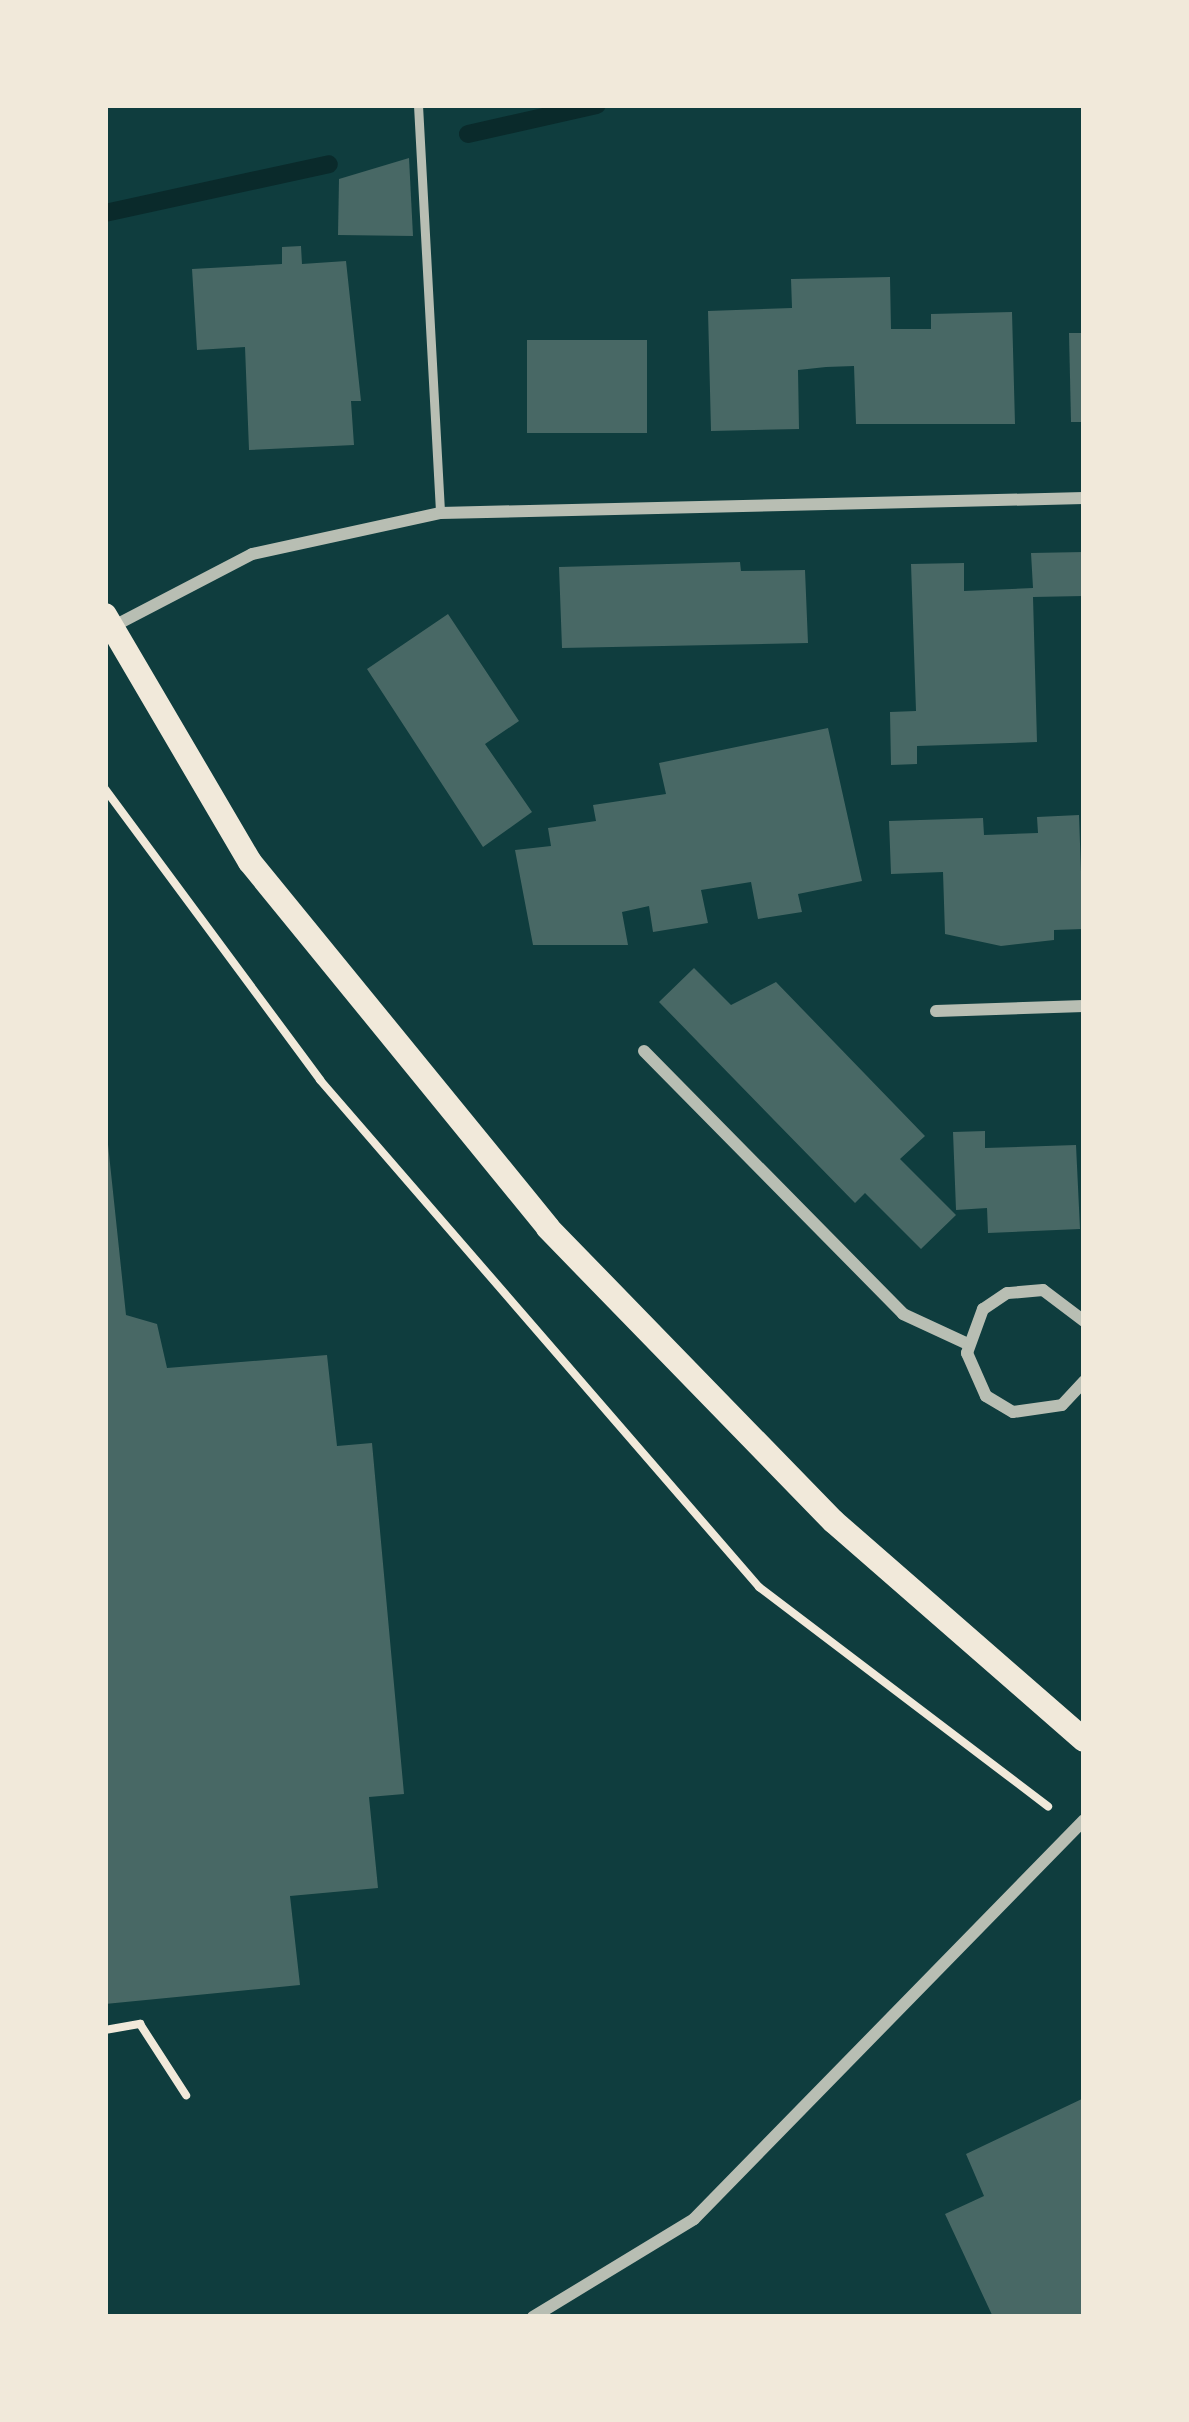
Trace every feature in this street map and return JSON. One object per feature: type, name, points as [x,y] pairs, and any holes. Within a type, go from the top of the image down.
[{"type":"main road","points":[[107,624],[250,862],[548,1228],[833,1521],[1084,1740]]},
{"type":"street","points":[[107,624],[252,554],[440,514],[1084,498]]},
{"type":"street","points":[[936,1011],[1084,1006]]},
{"type":"street","points":[[644,1051],[903,1314],[968,1344]]},
{"type":"street","points":[[1084,1321],[1043,1290],[1007,1293],[983,1309],[968,1344],[975,1382],[1013,1412],[1062,1405],[1084,1382]]},
{"type":"street","points":[[533,2317],[694,2218],[1080,1824]]},
{"type":"lane","points":[[418,105],[440,514]]},
{"type":"path","points":[[105,789],[320,1080],[759,1587],[1080,1824]]},
{"type":"path","points":[[105,2030],[140,2024],[186,2095]]},
{"type":"building","points":[[409,158],[413,236],[338,235],[339,179]]},
{"type":"building","points":[[301,246],[302,264],[346,261],[361,401],[351,401],[354,445],[249,450],[245,347],[197,350],[192,269],[282,264],[282,247]]},
{"type":"building","points":[[890,277],[891,329],[931,329],[931,314],[1012,312],[1015,424],[856,424],[854,366],[798,370],[799,429],[711,431],[708,311],[792,308],[791,279]]},
{"type":"building","points":[[1069,333],[1084,333],[1084,422],[1071,422]]},
{"type":"building","points":[[527,340],[647,340],[647,433],[527,433]]},
{"type":"building","points":[[1084,552],[1084,596],[1033,597],[1037,742],[917,746],[917,764],[891,765],[890,712],[916,711],[911,564],[964,563],[964,591],[1033,588],[1031,553]]},
{"type":"building","points":[[740,562],[741,571],[805,570],[808,643],[562,648],[559,567]]},
{"type":"building","points":[[448,614],[519,721],[485,744],[532,812],[483,847],[367,669]]},
{"type":"building","points":[[828,728],[862,881],[798,894],[802,912],[758,919],[751,882],[701,890],[708,923],[653,932],[649,906],[622,912],[628,945],[533,945],[515,850],[551,846],[548,828],[596,821],[593,805],[666,794],[659,763]]},
{"type":"building","points":[[1079,815],[1083,929],[1054,930],[1054,940],[1001,946],[945,934],[943,872],[891,874],[889,821],[983,818],[984,835],[1038,833],[1037,817]]},
{"type":"building","points":[[694,968],[731,1005],[776,982],[925,1136],[900,1159],[956,1215],[921,1249],[865,1193],[855,1203],[659,1002]]},
{"type":"building","points":[[105,1116],[126,1315],[157,1324],[167,1368],[327,1355],[337,1446],[372,1443],[404,1794],[369,1797],[378,1888],[290,1896],[300,1985],[105,2004]]},
{"type":"building","points":[[985,1131],[985,1148],[1076,1145],[1080,1229],[988,1233],[987,1208],[956,1210],[953,1132]]},
{"type":"building","points":[[1084,2098],[1084,2317],[993,2317],[945,2214],[984,2196],[966,2154]]},
{"type":"waterway","points":[[468,134],[597,105]]},
{"type":"waterway","points":[[105,213],[329,164]]}]
